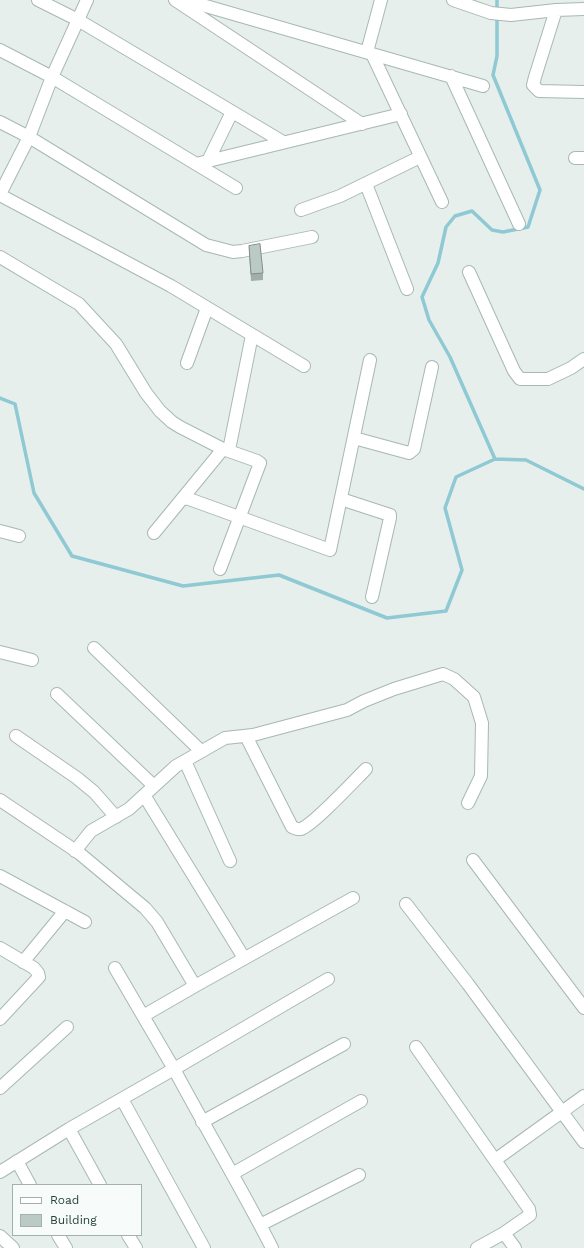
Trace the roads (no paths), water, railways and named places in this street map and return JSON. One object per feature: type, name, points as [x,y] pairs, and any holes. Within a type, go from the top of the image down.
[{"type":"street","points":[[38,0],[78,20],[283,142]]},
{"type":"street","points":[[87,0],[52,77],[30,137],[0,194],[171,286],[304,366]]},
{"type":"street","points":[[175,0],[362,124]]},
{"type":"street","points":[[185,0],[483,86]]},
{"type":"street","points":[[381,0],[369,53],[401,114],[442,202]]},
{"type":"street","points":[[453,0],[491,13],[508,14],[556,10],[584,10]]},
{"type":"street","points":[[556,10],[533,85],[539,91],[584,92]]},
{"type":"street","points":[[0,50],[52,77],[202,163],[236,188]]},
{"type":"street","points":[[451,76],[518,224]]},
{"type":"street","points":[[202,163],[232,112]]},
{"type":"street","points":[[202,163],[401,114]]},
{"type":"street","points":[[0,122],[30,137],[206,245],[233,252],[312,237]]},
{"type":"street","points":[[301,210],[340,196],[420,157]]},
{"type":"street","points":[[366,184],[407,289]]},
{"type":"street","points":[[0,257],[79,304],[116,344],[146,393],[160,412],[180,427],[226,450],[260,463],[220,569]]},
{"type":"street","points":[[469,272],[514,371],[520,379],[548,379],[571,368],[584,359]]},
{"type":"street","points":[[187,362],[207,308]]},
{"type":"street","points":[[154,533],[226,450],[252,335]]},
{"type":"street","points":[[183,498],[330,550],[370,360]]},
{"type":"street","points":[[354,438],[409,453],[414,449],[432,367]]},
{"type":"street","points":[[341,499],[390,515],[372,597]]},
{"type":"street","points":[[0,531],[19,536]]},
{"type":"street","points":[[94,648],[201,751]]},
{"type":"street","points":[[0,652],[32,660]]},
{"type":"street","points":[[75,851],[91,831],[129,810],[176,766],[225,738],[264,733],[347,710],[364,701],[394,689],[443,674],[454,679],[474,697],[482,723],[481,776],[468,803]]},
{"type":"street","points":[[57,694],[154,786]]},
{"type":"street","points":[[16,736],[77,778],[94,792],[116,817]]},
{"type":"street","points":[[246,736],[292,826],[297,829],[302,828],[313,821],[366,769]]},
{"type":"street","points":[[185,761],[230,861]]},
{"type":"street","points":[[144,795],[244,958]]},
{"type":"street","points":[[0,800],[75,851],[145,908],[156,922],[195,986]]},
{"type":"street","points":[[473,860],[584,1008]]},
{"type":"street","points":[[0,876],[85,922]]},
{"type":"street","points":[[143,1016],[353,898]]},
{"type":"street","points":[[406,904],[468,984],[584,1142]]},
{"type":"street","points":[[23,962],[65,911]]},
{"type":"street","points":[[0,948],[34,968],[39,977],[0,1019]]},
{"type":"street","points":[[115,968],[174,1069],[272,1248]]},
{"type":"street","points":[[0,1172],[69,1129],[328,979]]},
{"type":"street","points":[[0,1088],[67,1027]]},
{"type":"street","points":[[202,1122],[344,1044]]},
{"type":"street","points":[[416,1047],[529,1209],[530,1215],[504,1233],[477,1248]]},
{"type":"street","points":[[495,1160],[584,1096]]},
{"type":"street","points":[[122,1099],[204,1248]]},
{"type":"street","points":[[232,1174],[361,1101]]},
{"type":"street","points":[[69,1129],[99,1184]]},
{"type":"street","points":[[17,1161],[29,1184]]},
{"type":"street","points":[[260,1225],[359,1176]]},
{"type":"street","points":[[504,1233],[515,1248]]},
{"type":"street","points":[[0,1236],[13,1248]]},
{"type":"street","points":[[59,1236],[66,1248]]},
{"type":"street","points":[[129,1236],[136,1248]]},
{"type":"waterway","points":[[495,459],[450,357],[429,320],[422,297],[438,263],[446,227],[455,216],[472,211],[492,230],[503,232],[528,227],[540,190],[493,75],[497,56],[497,0]]},
{"type":"waterway","points":[[0,398],[15,404],[34,493],[72,556],[183,586],[279,575],[387,618],[446,611],[462,570],[445,508],[456,477],[495,459],[526,460],[584,489]]}]
